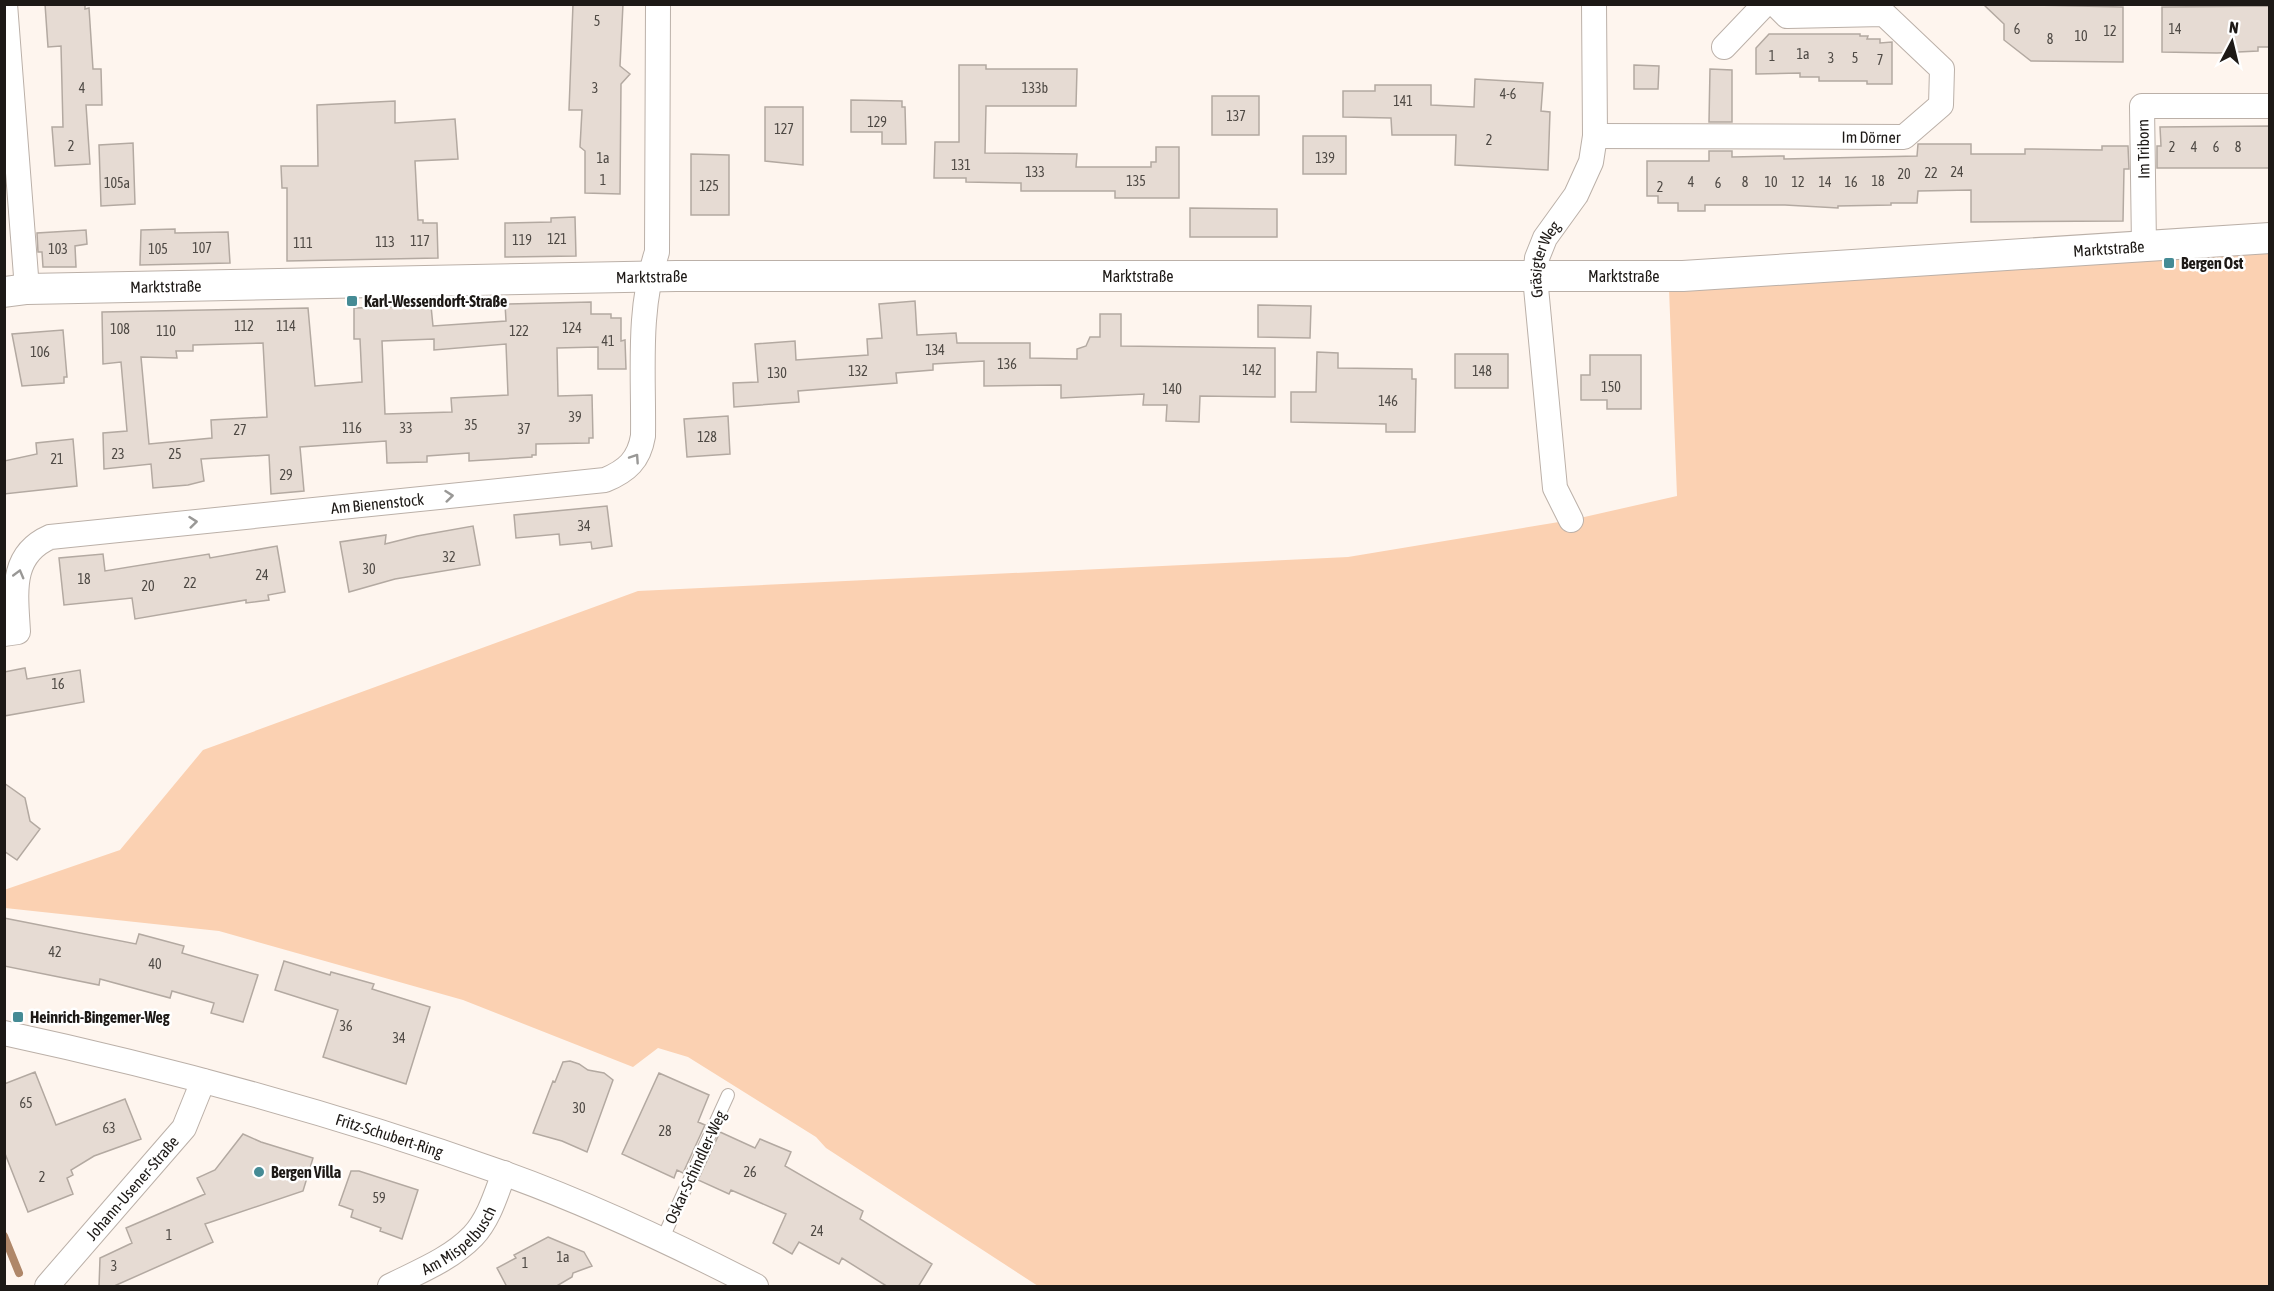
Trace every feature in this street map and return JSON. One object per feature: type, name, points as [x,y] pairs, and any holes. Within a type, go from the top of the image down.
[{"type":"street","points":[[5,4],[16,291]]},
{"type":"street","points":[[648,277],[657,252],[658,4]]},
{"type":"street","name":"Gräsigter Weg","points":[[1571,520],[1555,488],[1535,277],[1537,258],[1545,238],[1576,195],[1588,171],[1595,136],[1594,4]]},
{"type":"street","points":[[1724,47],[1765,4]]},
{"type":"street","name":"Im Dörner","points":[[1595,136],[1904,137],[1941,105],[1942,69],[1884,14],[1787,16],[1774,4]]},
{"type":"street","name":"Im Triborn","points":[[2144,246],[2142,106],[2270,106]]},
{"type":"street","name":"Marktstraße","points":[[16,291],[648,277],[1683,276],[2270,238]]},
{"type":"street","name":"Am Bienenstock","points":[[4,634],[18,632],[16,583],[22,562],[29,549],[50,537],[605,480],[620,474],[632,464],[641,450],[643,436],[645,307],[648,277]]},
{"type":"street","name":"Fritz-Schubert-Ring","points":[[4,1033],[203,1081],[380,1132],[504,1173],[662,1240],[756,1287]]},
{"type":"street","name":"Johann-Usener-Straße","points":[[47,1287],[184,1128],[203,1081]]},
{"type":"street","name":"Am Mispelbusch","points":[[390,1287],[453,1253],[474,1235],[491,1208],[504,1173]]},
{"type":"lane","name":"Oskar-Schindler-Weg","points":[[662,1240],[728,1095]]},
{"type":"shaded area","points":[[2269,242],[2269,1286],[1038,1286],[826,1148],[816,1137],[688,1057],[658,1048],[633,1067],[463,1000],[219,931],[5,908],[4,890],[120,850],[203,750],[638,591],[1348,557],[1571,520],[1677,496],[1669,289]]},
{"type":"building","points":[[45,4],[85,4],[85,9],[89,8],[93,69],[101,69],[102,105],[86,105],[90,164],[55,166],[52,127],[63,127],[61,46],[48,47]]},
{"type":"building","points":[[573,4],[623,4],[620,66],[630,74],[621,84],[620,194],[585,193],[585,151],[580,147],[582,110],[569,110]]},
{"type":"building","points":[[1983,4],[2123,7],[2123,62],[2031,61],[2004,40],[2004,24]]},
{"type":"building","points":[[2270,6],[2270,47],[2258,47],[2258,51],[2217,53],[2162,52],[2162,7]]},
{"type":"building","points":[[1769,34],[1860,34],[1860,36],[1868,36],[1867,39],[1880,39],[1880,43],[1892,42],[1892,84],[1867,84],[1867,81],[1819,81],[1819,77],[1800,77],[1800,73],[1756,74],[1756,48]]},
{"type":"building","points":[[959,65],[986,65],[986,69],[1077,69],[1076,106],[986,106],[985,153],[1077,154],[1076,167],[1151,167],[1151,162],[1156,162],[1156,147],[1179,147],[1179,198],[1115,198],[1115,191],[1021,191],[1021,183],[966,182],[966,178],[934,178],[935,142],[959,142]]},
{"type":"building","points":[[1634,65],[1659,66],[1658,89],[1634,89]]},
{"type":"building","points":[[1710,69],[1732,70],[1732,122],[1709,122]]},
{"type":"building","points":[[1475,79],[1543,83],[1541,111],[1550,112],[1548,170],[1455,165],[1456,135],[1392,135],[1391,118],[1343,117],[1343,91],[1375,91],[1375,85],[1431,85],[1431,105],[1474,107]]},
{"type":"building","points":[[1212,96],[1259,96],[1259,135],[1212,135]]},
{"type":"building","points":[[851,100],[902,101],[902,107],[905,107],[906,144],[882,144],[882,132],[851,132]]},
{"type":"building","points":[[395,101],[395,123],[455,119],[458,159],[415,161],[418,220],[423,220],[423,223],[437,223],[438,258],[287,261],[287,188],[282,188],[281,166],[318,166],[317,105]]},
{"type":"building","points":[[765,107],[803,107],[803,165],[765,161]]},
{"type":"building","points":[[2270,126],[2270,168],[2157,168],[2157,146],[2161,146],[2160,127]]},
{"type":"building","points":[[1303,136],[1346,136],[1346,174],[1303,174]]},
{"type":"building","points":[[133,143],[135,204],[101,206],[99,145]]},
{"type":"building","points":[[1918,144],[1971,144],[1971,154],[2025,154],[2025,149],[2102,150],[2102,146],[2128,146],[2129,169],[2124,169],[2123,221],[1971,222],[1971,190],[1918,191],[1917,203],[1838,206],[1838,208],[1785,205],[1705,205],[1705,211],[1678,211],[1678,203],[1658,203],[1658,196],[1647,196],[1647,161],[1709,161],[1709,151],[1732,151],[1732,157],[1784,156],[1784,159],[1917,156]]},
{"type":"building","points":[[691,154],[729,155],[729,215],[691,215]]},
{"type":"building","points":[[1190,208],[1277,209],[1277,237],[1190,237]]},
{"type":"building","points":[[575,217],[576,256],[505,257],[505,223],[551,222],[551,218]]},
{"type":"building","points":[[175,229],[175,233],[228,232],[230,263],[140,265],[141,230]]},
{"type":"building","points":[[86,230],[87,244],[75,246],[76,267],[43,267],[42,252],[38,252],[37,233]]},
{"type":"building","points":[[915,301],[917,335],[956,333],[957,343],[1030,343],[1030,358],[1077,359],[1077,349],[1086,346],[1090,337],[1100,337],[1100,314],[1121,314],[1121,346],[1275,348],[1275,397],[1200,396],[1199,422],[1166,421],[1167,405],[1143,405],[1144,394],[1061,398],[1061,385],[984,386],[984,361],[933,364],[933,370],[896,373],[897,383],[798,391],[799,402],[734,407],[733,383],[758,382],[755,344],[795,341],[796,360],[868,355],[867,339],[882,338],[879,304]]},
{"type":"building","points":[[591,302],[591,314],[611,314],[611,318],[621,318],[621,341],[625,340],[626,369],[598,369],[598,347],[557,348],[558,396],[592,395],[593,438],[589,438],[589,443],[536,444],[536,455],[532,457],[469,461],[469,453],[427,456],[427,462],[387,463],[386,441],[300,447],[304,491],[271,494],[269,455],[201,459],[204,481],[153,488],[151,464],[104,469],[103,433],[127,431],[121,362],[103,364],[102,312],[308,308],[315,386],[362,382],[360,339],[354,339],[354,308],[431,306],[433,326],[506,321],[505,304]],"holes":[[[434,339],[434,350],[506,344],[508,395],[451,398],[452,412],[385,414],[382,341]],[[263,343],[267,417],[211,420],[212,438],[149,444],[141,357],[177,358],[176,351],[193,351],[193,345]]]},
{"type":"building","points":[[1258,305],[1311,306],[1310,338],[1258,337]]},
{"type":"building","points":[[63,330],[67,377],[64,377],[64,383],[22,386],[12,334]]},
{"type":"building","points":[[1317,352],[1338,353],[1338,368],[1412,369],[1412,379],[1416,379],[1415,432],[1386,432],[1386,424],[1291,422],[1291,392],[1316,392]]},
{"type":"building","points":[[1455,354],[1508,354],[1508,388],[1455,388]]},
{"type":"building","points":[[1590,355],[1641,355],[1641,409],[1607,409],[1607,400],[1581,400],[1581,375],[1590,375]]},
{"type":"building","points":[[728,416],[730,454],[687,457],[684,419]]},
{"type":"building","points":[[73,439],[77,486],[4,494],[4,461],[37,454],[36,443]]},
{"type":"building","points":[[607,506],[612,546],[592,549],[591,542],[560,545],[559,534],[516,538],[514,515]]},
{"type":"building","points":[[473,526],[480,565],[395,579],[349,592],[340,542],[386,535],[385,544]]},
{"type":"building","points":[[277,546],[285,592],[268,595],[269,600],[246,603],[246,600],[135,619],[132,598],[64,605],[59,558],[103,554],[105,571],[209,554],[210,558]]},
{"type":"building","points":[[25,668],[27,679],[80,670],[84,702],[4,716],[4,672]]},
{"type":"building","points":[[4,783],[25,798],[30,821],[40,829],[17,860],[4,851]]},
{"type":"building","points":[[4,918],[136,944],[139,934],[184,946],[182,953],[258,975],[243,1022],[211,1013],[214,1003],[172,991],[170,998],[100,979],[99,985],[4,966]]},
{"type":"building","points":[[284,961],[330,975],[331,972],[374,984],[372,989],[430,1007],[406,1084],[323,1057],[338,1010],[275,990]]},
{"type":"building","points":[[570,1061],[588,1070],[604,1073],[613,1080],[587,1152],[562,1141],[533,1133],[553,1081],[555,1082],[563,1062]]},
{"type":"building","points":[[35,1072],[56,1125],[125,1099],[141,1139],[94,1156],[71,1170],[73,1175],[67,1178],[73,1194],[28,1212],[4,1151],[4,1084]]},
{"type":"building","points":[[659,1073],[709,1095],[698,1122],[705,1125],[683,1173],[677,1170],[674,1178],[622,1154]]},
{"type":"building","points":[[720,1132],[755,1148],[760,1139],[791,1152],[785,1166],[863,1211],[860,1219],[932,1264],[918,1287],[888,1287],[842,1258],[839,1264],[799,1242],[792,1254],[773,1243],[786,1214],[731,1190],[729,1194],[698,1180]]},
{"type":"building","points":[[243,1134],[313,1158],[303,1191],[205,1224],[213,1242],[112,1287],[99,1287],[100,1258],[132,1243],[126,1228],[205,1194],[197,1178],[215,1170]]},
{"type":"building","points":[[351,1171],[359,1171],[418,1190],[402,1239],[351,1217],[353,1210],[339,1205]]},
{"type":"building","points":[[548,1237],[584,1252],[592,1266],[573,1273],[572,1277],[555,1287],[507,1287],[497,1268],[516,1258],[514,1255]]},
{"type":"waterway","points":[[4,1236],[19,1273]]},
{"type":"place","name":"Bergen Ost","points":[[2169,263]]},
{"type":"place","name":"Karl-Wessendorft-Straße","points":[[352,301]]},
{"type":"place","name":"Heinrich-Bingemer-Weg","points":[[18,1017]]},
{"type":"place","name":"Bergen Villa","points":[[259,1172]]}]
